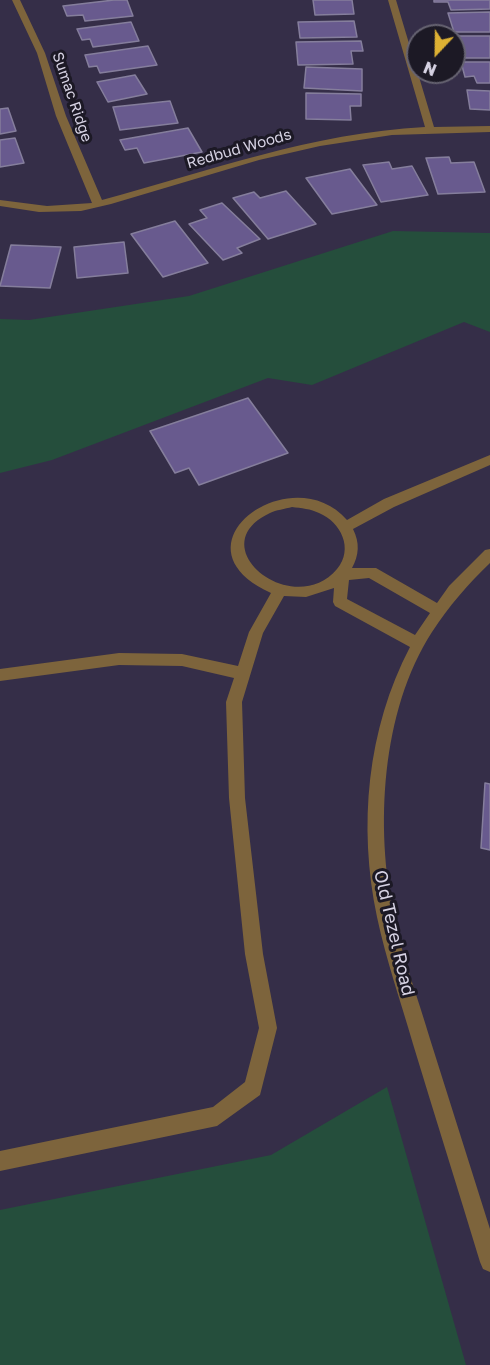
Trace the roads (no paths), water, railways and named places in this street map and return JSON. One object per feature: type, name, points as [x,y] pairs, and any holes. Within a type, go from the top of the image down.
[{"type":"street","name":"Sumac Ridge","points":[[16,0],[41,52],[61,116],[98,204]]},
{"type":"street","points":[[392,0],[430,129]]},
{"type":"street","name":"Redbud Woods","points":[[0,203],[28,208],[65,209],[98,204],[296,148],[379,132],[490,129]]},
{"type":"street","points":[[345,527],[389,503],[490,460]]},
{"type":"street","points":[[292,502],[310,504],[327,511],[340,520],[345,527],[353,547],[350,561],[342,575],[328,585],[309,591],[280,590],[253,578],[242,565],[237,550],[238,535],[246,521],[267,508],[292,502]]},
{"type":"street","name":"Old Tezel Road","points":[[490,554],[461,581],[437,610],[416,643],[386,719],[378,763],[375,810],[377,861],[386,914],[400,971],[490,1262]]},
{"type":"street","points":[[342,575],[371,572],[437,610]]},
{"type":"street","points":[[342,575],[340,602],[416,643]]},
{"type":"street","points":[[0,1161],[217,1116],[253,1088],[268,1028],[254,954],[237,798],[234,702],[256,632],[280,590]]},
{"type":"street","points":[[0,675],[119,659],[182,660],[243,674]]}]
